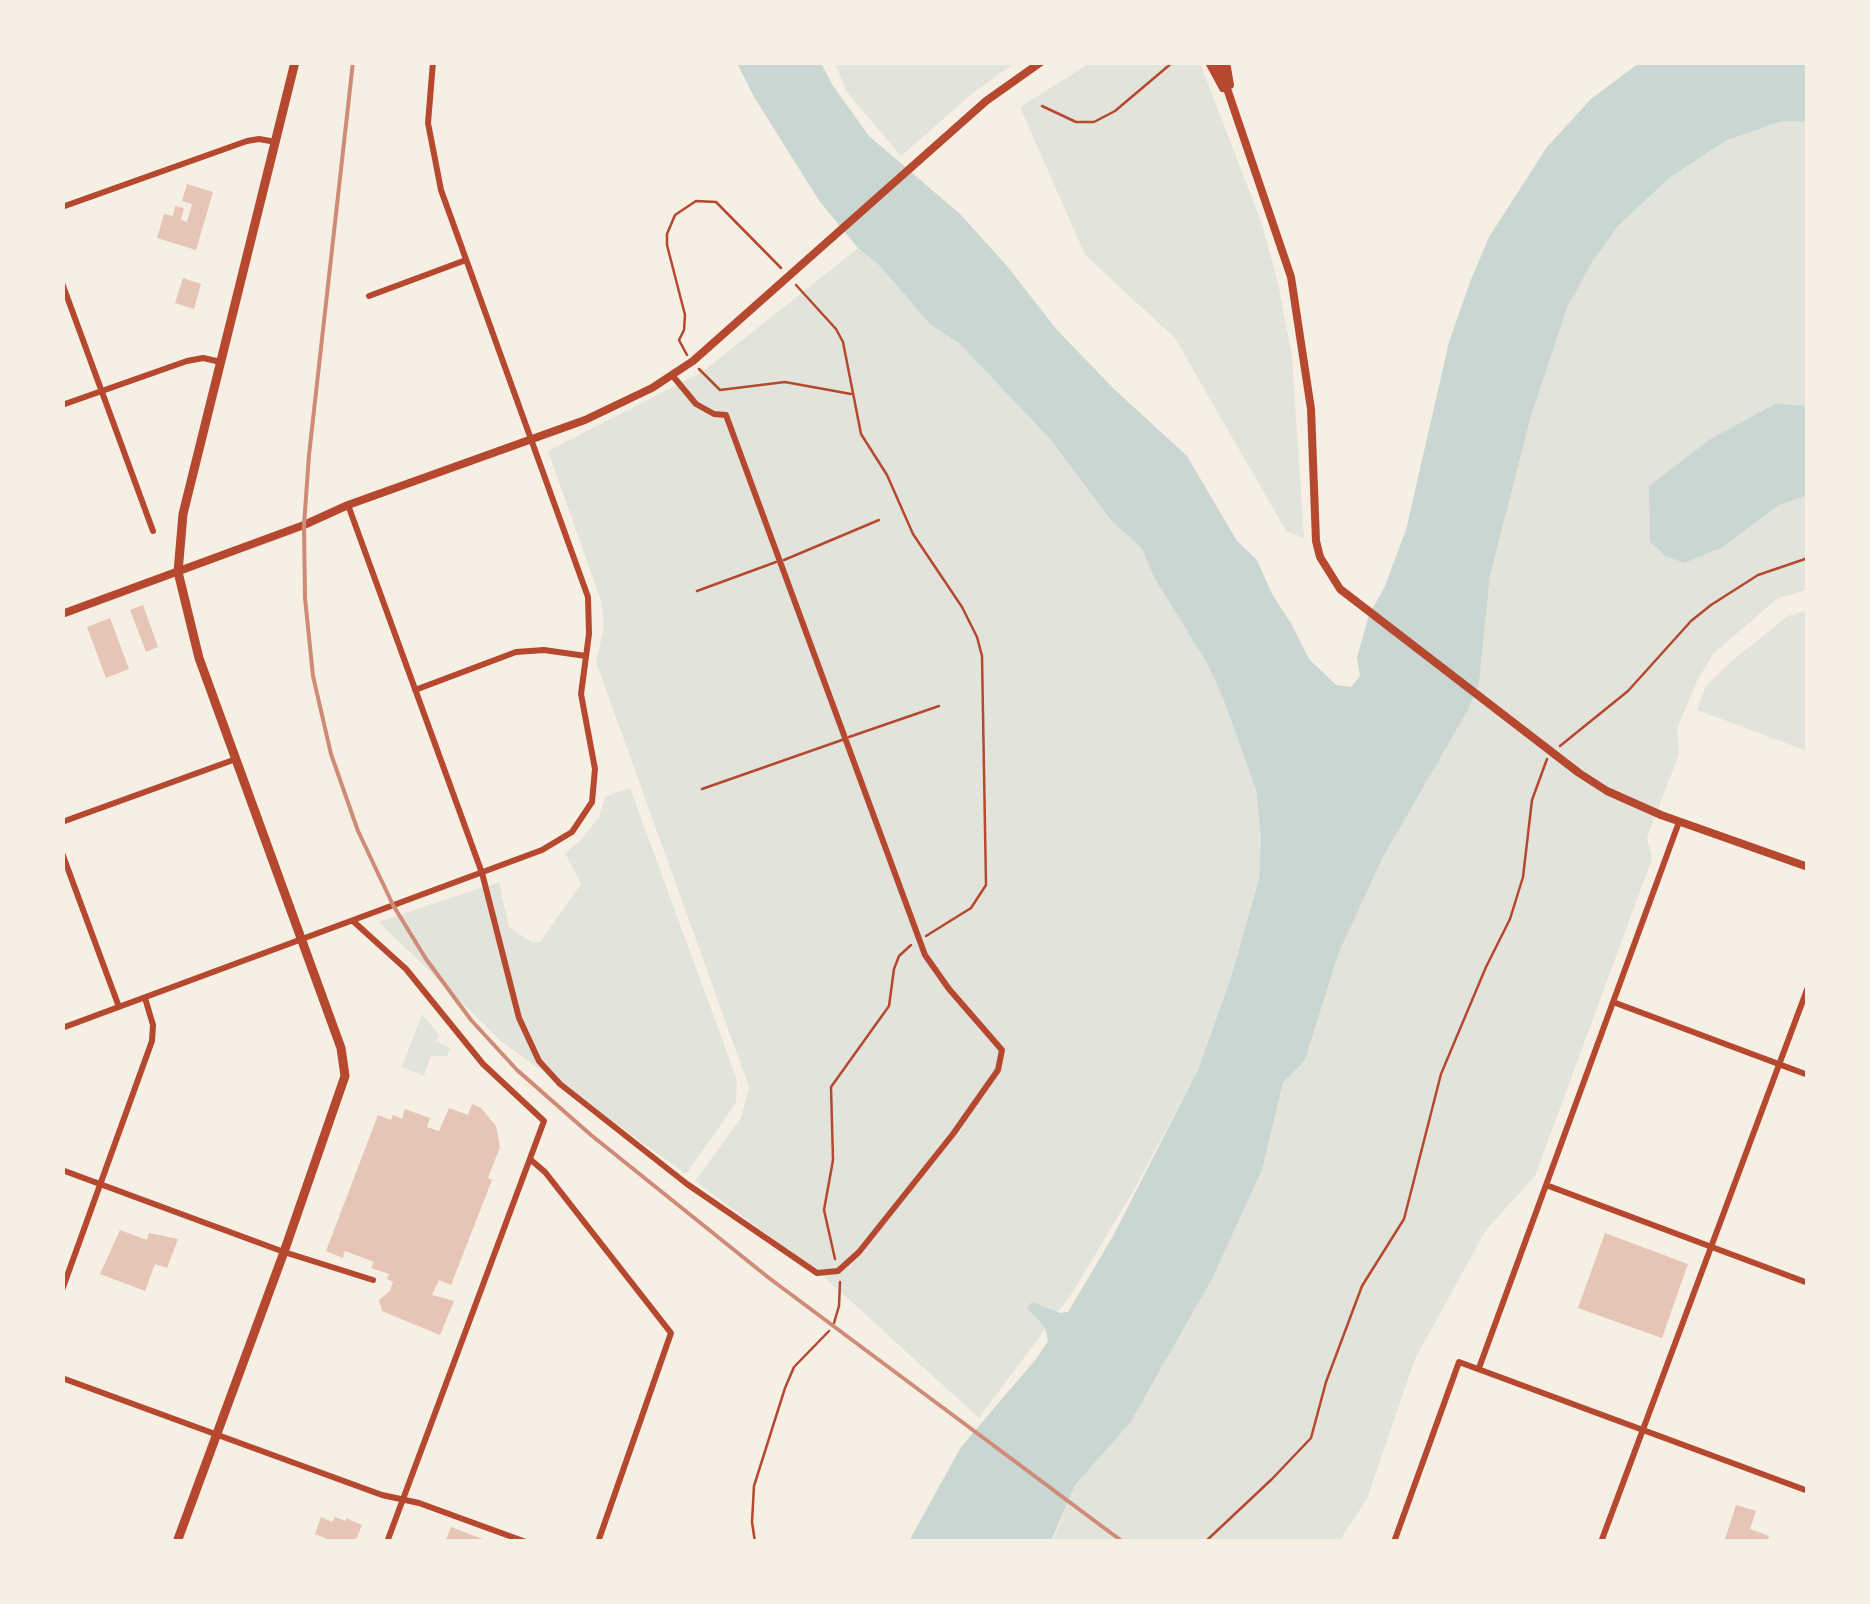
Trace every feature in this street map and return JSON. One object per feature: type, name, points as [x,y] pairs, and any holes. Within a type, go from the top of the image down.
[{"type":"main road","points":[[177,1542],[345,1076],[341,1048],[199,658],[178,572],[183,514],[296,62]]},
{"type":"street","points":[[62,1028],[558,842],[572,832],[587,812],[596,782],[582,707],[590,620],[588,598],[441,190],[430,144],[428,99],[432,62]]},
{"type":"street","points":[[62,614],[304,525],[348,504],[532,440],[611,409],[672,375],[986,102],[1041,62]]},
{"type":"street","points":[[1209,62],[1236,114]]},
{"type":"street","points":[[1218,62],[1292,277],[1311,409],[1320,557],[1340,589],[1607,791],[1679,822],[1808,867]]},
{"type":"street","points":[[1226,62],[1236,114]]},
{"type":"street","points":[[62,207],[247,141],[276,142]]},
{"type":"street","points":[[369,296],[466,260]]},
{"type":"street","points":[[62,283],[154,531]]},
{"type":"street","points":[[62,405],[187,361],[203,358],[220,362]]},
{"type":"street","points":[[348,504],[482,873],[518,1018],[539,1061],[560,1084],[670,1172],[817,1273],[838,1271],[859,1252],[952,1134],[998,1070],[1002,1050],[938,976],[919,940],[726,415],[714,414],[696,404],[672,375]]},
{"type":"street","points":[[415,690],[516,652],[544,650],[586,656]]},
{"type":"street","points":[[62,822],[236,759]]},
{"type":"street","points":[[1479,1368],[1679,822]]},
{"type":"street","points":[[62,852],[119,1008]]},
{"type":"street","points":[[352,921],[406,969],[484,1064],[544,1121],[387,1542]]},
{"type":"street","points":[[1601,1542],[1808,987]]},
{"type":"street","points":[[62,1290],[152,1041],[145,998]]},
{"type":"street","points":[[1614,1002],[1808,1075]]},
{"type":"street","points":[[531,1160],[545,1172],[670,1329],[671,1338],[598,1542]]},
{"type":"street","points":[[62,1170],[284,1252],[373,1280]]},
{"type":"street","points":[[1546,1186],[1808,1282]]},
{"type":"street","points":[[1394,1542],[1460,1362],[1808,1491]]},
{"type":"street","points":[[62,1378],[382,1495],[526,1542]]},
{"type":"lane","points":[[697,591],[880,520]]},
{"type":"lane","points":[[702,789],[938,706]]},
{"type":"path","points":[[1042,106],[1076,122],[1094,122],[1115,111],[1173,62]]},
{"type":"path","points":[[785,272],[716,202],[696,202],[675,215],[667,245],[685,316],[679,343],[720,390],[785,382],[852,394]]},
{"type":"path","points":[[795,283],[843,342],[861,434],[887,475],[913,534],[962,606],[982,656],[986,885],[960,918],[919,940],[899,956],[888,1006],[831,1088],[833,1160],[825,1224],[838,1271],[840,1298],[834,1323]]},
{"type":"path","points":[[1205,1542],[1311,1438],[1326,1382],[1362,1286],[1404,1219],[1441,1074],[1510,919],[1522,876],[1532,800],[1546,760],[1628,690],[1691,620],[1711,604],[1758,576],[1808,558]]},
{"type":"path","points":[[756,1542],[752,1522],[754,1486],[785,1388],[794,1366],[829,1331]]},
{"type":"shaded area","points":[[737,63],[821,63],[869,136],[960,214],[1057,330],[1187,456],[1237,541],[1257,560],[1309,659],[1336,685],[1351,687],[1360,676],[1357,658],[1369,615],[1385,586],[1406,530],[1449,342],[1470,282],[1489,237],[1547,147],[1591,99],[1639,63],[1807,63],[1807,122],[1782,121],[1725,141],[1668,179],[1618,226],[1592,262],[1567,308],[1531,416],[1490,576],[1479,683],[1469,708],[1382,859],[1339,952],[1305,1060],[1283,1083],[1262,1170],[1212,1279],[1130,1423],[1075,1485],[1051,1541],[909,1541],[961,1447],[1048,1341],[1045,1327],[1027,1308],[1032,1302],[1060,1313],[1068,1312],[1113,1236],[1198,1070],[1232,974],[1259,879],[1261,838],[1256,790],[1207,663],[1155,579],[1142,549],[1111,520],[1050,439],[960,344],[930,324],[880,266],[858,248],[820,202]]},
{"type":"shaded area","points":[[835,63],[1015,63],[974,92],[901,156],[846,91]]},
{"type":"shaded area","points":[[1090,63],[1200,63],[1262,224],[1278,284],[1292,356],[1304,538],[1286,531],[1175,338],[1085,255],[1020,107]]},
{"type":"shaded area","points":[[1782,121],[1807,122],[1807,590],[1778,598],[1713,654],[1697,681],[1677,729],[1679,754],[1647,838],[1652,859],[1535,1176],[1486,1230],[1415,1359],[1367,1499],[1339,1541],[1052,1542],[1075,1485],[1130,1423],[1212,1279],[1262,1170],[1283,1083],[1305,1060],[1339,952],[1382,859],[1469,708],[1479,683],[1490,576],[1531,416],[1567,308],[1592,262],[1618,226],[1668,179],[1725,141]]},
{"type":"shaded area","points":[[858,248],[880,266],[930,324],[960,344],[1050,439],[1111,520],[1142,549],[1223,698],[1256,790],[1261,838],[1259,879],[1232,974],[1198,1070],[1073,1292],[979,1418],[822,1275],[695,1181],[741,1118],[749,1087],[596,662],[604,627],[601,601],[548,451],[702,372]]},
{"type":"shaded area","points":[[1775,404],[1807,406],[1807,495],[1779,505],[1721,548],[1684,563],[1666,556],[1650,542],[1649,486],[1709,440]]},
{"type":"shaded area","points":[[1807,610],[1807,751],[1697,710],[1706,686],[1728,664],[1788,616]]},
{"type":"shaded area","points":[[630,788],[737,1080],[736,1103],[686,1174],[502,1042],[379,922],[499,882],[509,927],[533,943],[540,942],[581,884],[565,853],[599,817],[605,797]]},
{"type":"shaded area","points":[[422,1014],[439,1035],[436,1041],[450,1048],[447,1056],[431,1056],[424,1076],[402,1067]]},
{"type":"building","points":[[187,184],[213,192],[196,250],[157,238],[164,214],[173,216],[175,206],[184,208],[181,220],[187,222],[192,204],[182,201]]},
{"type":"building","points":[[183,278],[201,284],[194,309],[175,303]]},
{"type":"building","points":[[143,605],[158,647],[146,652],[130,610]]},
{"type":"building","points":[[110,618],[129,669],[106,678],[87,627]]},
{"type":"building","points":[[472,1104],[481,1108],[496,1126],[500,1147],[488,1178],[492,1180],[451,1285],[439,1280],[432,1295],[454,1301],[440,1335],[382,1311],[379,1300],[390,1291],[393,1282],[387,1279],[389,1274],[371,1268],[374,1262],[345,1251],[343,1258],[326,1251],[378,1115],[402,1119],[405,1109],[430,1118],[427,1127],[439,1131],[449,1108],[468,1115]]},
{"type":"building","points":[[120,1230],[147,1240],[149,1233],[178,1239],[167,1268],[155,1264],[145,1291],[100,1274]]},
{"type":"building","points":[[1605,1233],[1688,1264],[1662,1338],[1578,1308]]},
{"type":"building","points":[[1736,1505],[1756,1511],[1750,1529],[1769,1536],[1767,1542],[1724,1542]]},
{"type":"building","points":[[321,1517],[332,1522],[335,1517],[346,1518],[362,1525],[355,1542],[323,1542],[325,1538],[315,1534]]},
{"type":"building","points":[[451,1527],[488,1541],[488,1542],[445,1542]]},
{"type":"railway","points":[[353,62],[309,455],[304,525],[305,598],[313,676],[331,754],[358,831],[393,905],[426,959],[471,1020],[517,1070],[591,1135],[769,1278],[1123,1542]]}]
